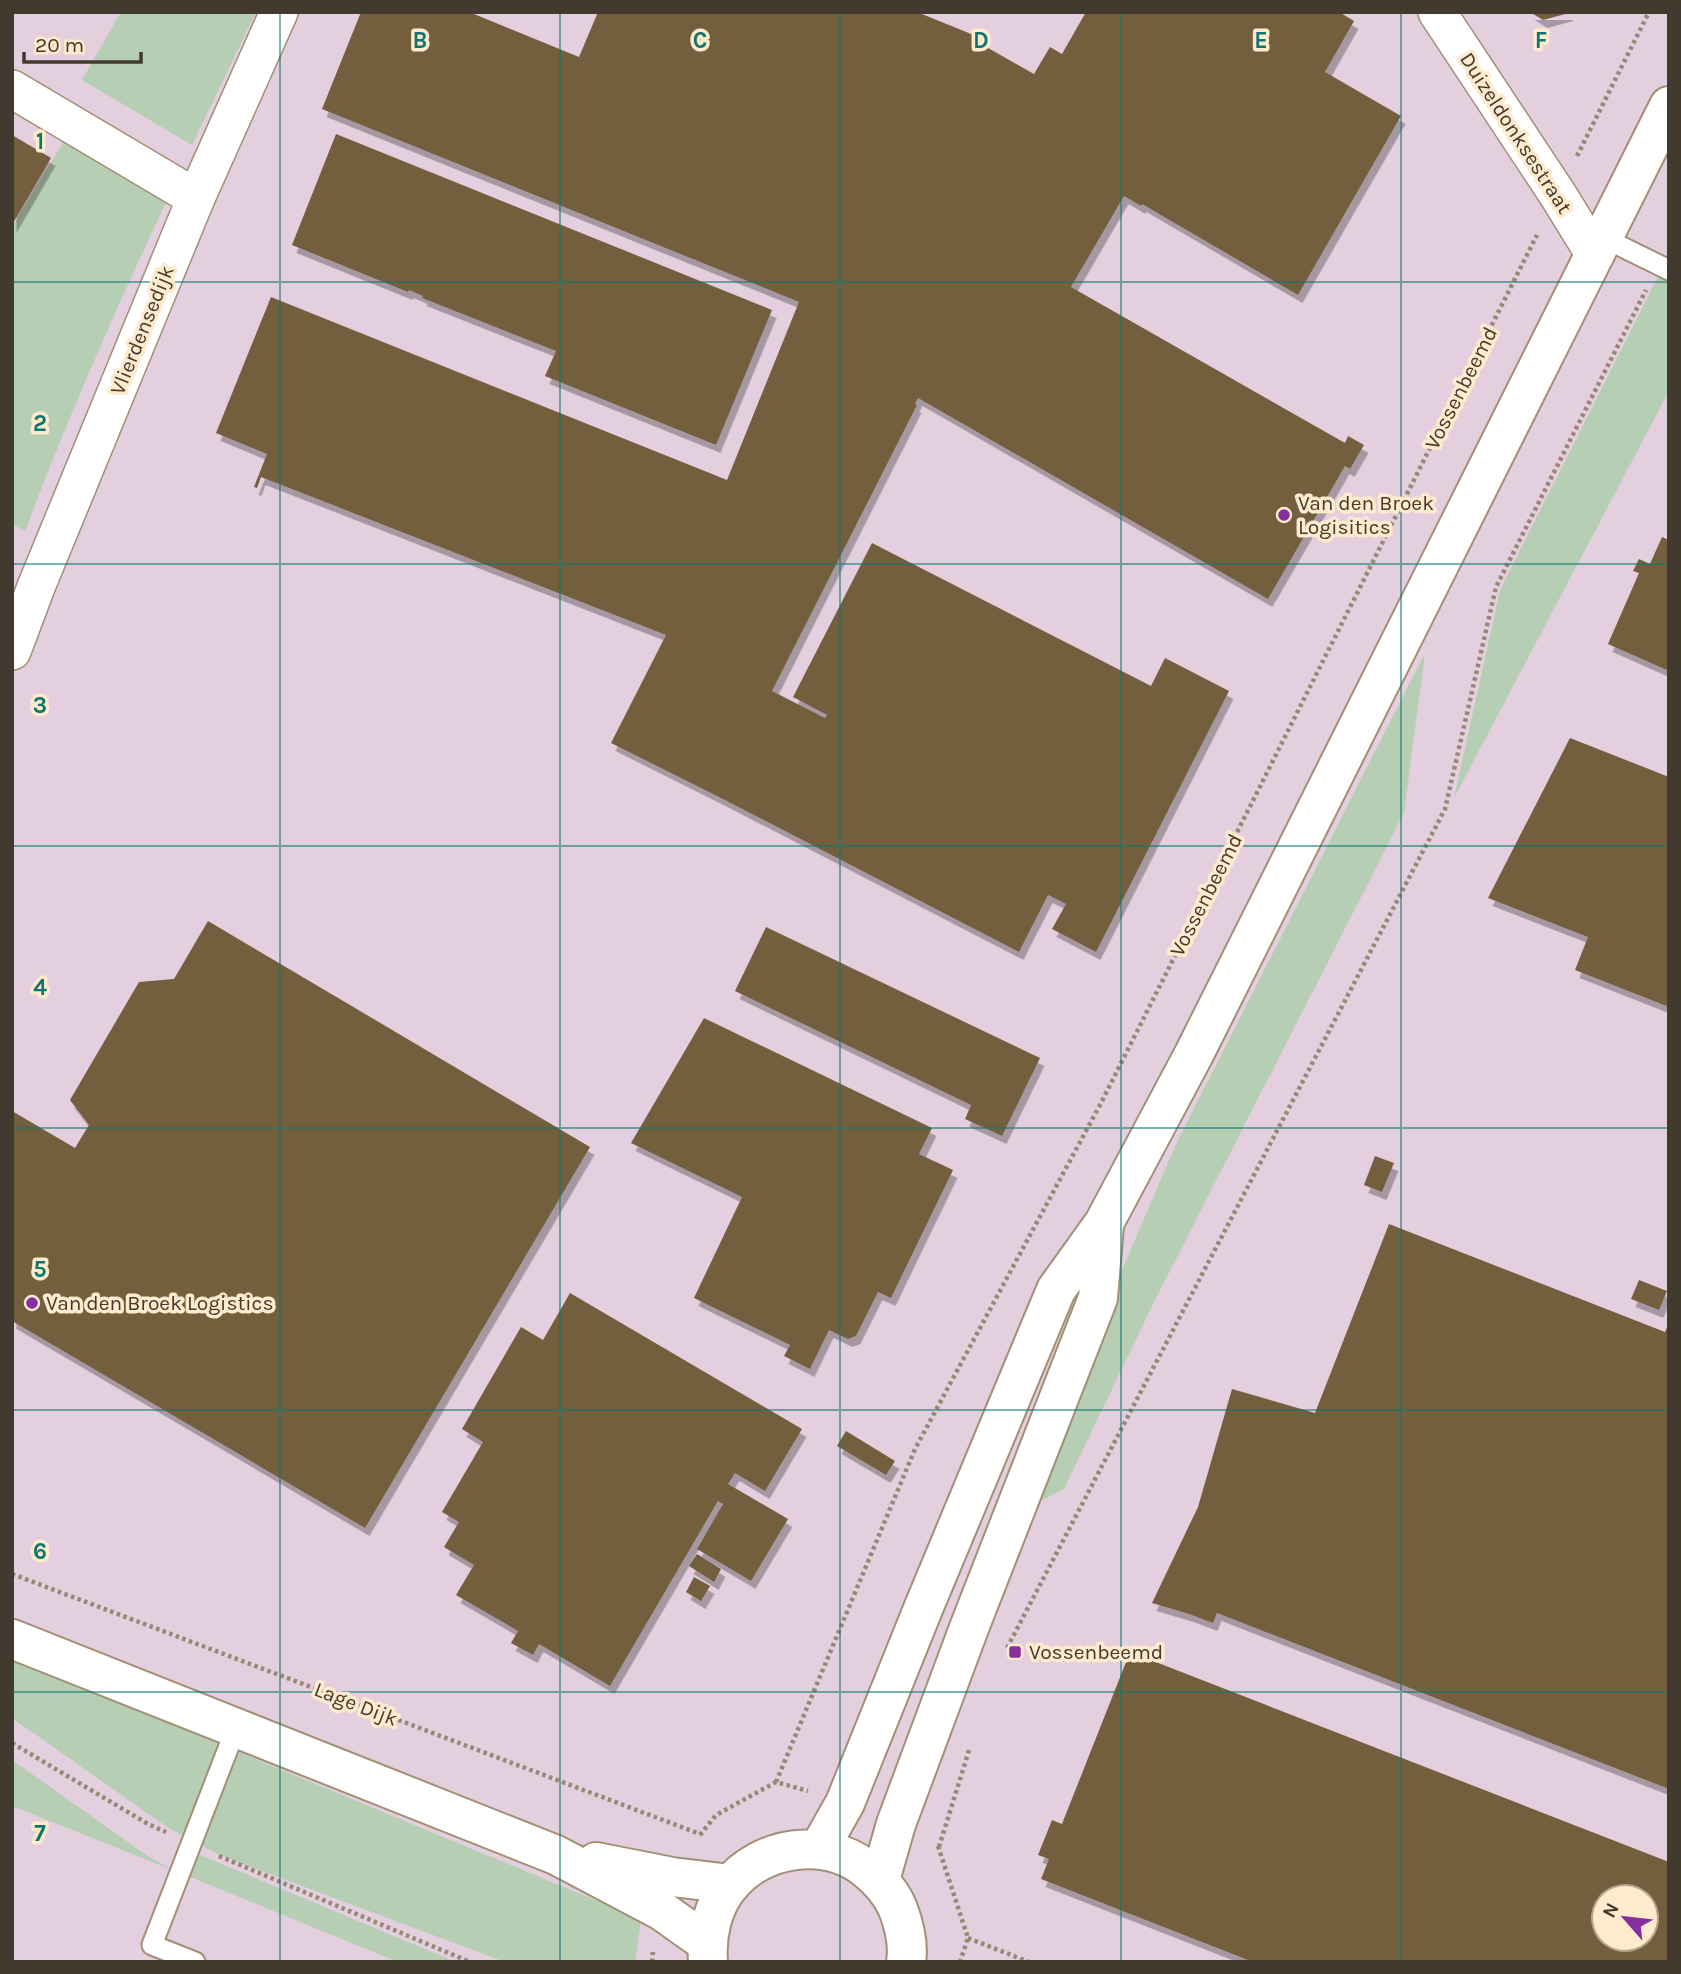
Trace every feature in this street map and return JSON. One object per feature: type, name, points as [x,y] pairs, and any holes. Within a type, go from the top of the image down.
[{"type":"main road","points":[[819,1849],[845,1803],[1056,1290],[1104,1223],[1194,1054],[1669,106]]},
{"type":"main road","points":[[880,1880],[896,1824],[969,1628],[1098,1298],[1104,1223]]},
{"type":"main road","points":[[12,1639],[556,1855],[662,1911],[708,1952]]},
{"type":"main road","points":[[708,1952],[715,1911],[731,1884],[752,1866],[782,1852],[819,1849],[857,1862],[880,1880],[894,1900],[904,1925],[910,1960]]},
{"type":"main road","points":[[556,1855],[671,1877],[731,1884]]},
{"type":"street","name":"Vlierdensedijk","points":[[12,650],[24,580],[279,12]]},
{"type":"street","name":"Duizeldonksestraat","points":[[1437,12],[1558,195],[1599,246]]},
{"type":"street","points":[[12,89],[197,198]]},
{"type":"lane","points":[[1599,246],[1664,267]]},
{"type":"lane","points":[[195,1962],[152,1945],[236,1728]]},
{"type":"path","name":"Vossenbeemd","points":[[776,1782],[915,1449],[1101,1103],[1649,12]]},
{"type":"path","points":[[1005,1651],[1445,809],[1496,587],[1664,267]]},
{"type":"path","name":"Lage Dijk","points":[[12,1574],[700,1835]]},
{"type":"path","points":[[960,1962],[968,1938],[939,1847],[972,1742]]},
{"type":"path","points":[[12,1743],[148,1824],[470,1962]]},
{"type":"path","points":[[968,1938],[1029,1962]]},
{"type":"shaded area","points":[[12,12],[1669,12],[1669,1962],[12,1962]]},
{"type":"green space","points":[[121,12],[256,12],[192,145],[82,80]]},
{"type":"green space","points":[[67,136],[169,196],[94,362],[25,531],[12,524],[12,227]]},
{"type":"green space","points":[[1669,255],[1669,391],[1454,798],[1500,590]]},
{"type":"green space","points":[[1425,653],[1404,813],[1152,1306],[1064,1489],[1033,1505],[1119,1277],[1177,1142]]},
{"type":"green space","points":[[12,1658],[641,1919],[635,1962],[505,1962],[217,1854],[167,1827],[12,1718]]},
{"type":"green space","points":[[12,1760],[149,1857],[175,1871],[12,1806]]},
{"type":"green space","points":[[193,1852],[456,1962],[398,1962],[183,1874]]},
{"type":"building","points":[[361,12],[469,12],[579,57],[598,12],[917,12],[976,36],[974,40],[1034,74],[1050,47],[1062,54],[1086,12],[1339,12],[1354,21],[1325,72],[1401,116],[1298,295],[1124,196],[1071,287],[1345,443],[1348,436],[1364,445],[1350,469],[1345,466],[1268,599],[918,398],[915,404],[917,405],[772,691],[825,718],[827,715],[793,697],[872,543],[1151,686],[1165,658],[1229,691],[1096,952],[1052,929],[1066,904],[1048,895],[1019,952],[611,743],[666,635],[261,477],[257,488],[254,487],[267,454],[216,433],[271,297],[727,480],[799,302],[322,109]]},
{"type":"building","points":[[1530,12],[1568,12],[1569,13],[1543,20]]},
{"type":"building","points":[[336,134],[772,310],[716,445],[545,376],[556,351],[292,245]]},
{"type":"building","points":[[12,135],[51,158],[12,225]]},
{"type":"building","points":[[1662,537],[1669,540],[1669,671],[1608,644],[1639,573],[1633,571],[1639,559],[1650,564]]},
{"type":"building","points":[[1570,738],[1669,777],[1669,1007],[1575,970],[1588,937],[1488,898]]},
{"type":"building","points":[[208,921],[590,1147],[365,1528],[12,1321],[12,1111],[75,1148],[89,1125],[70,1100],[139,982],[174,979]]},
{"type":"building","points":[[766,927],[1040,1058],[1002,1136],[965,1119],[971,1105],[735,991]]},
{"type":"building","points":[[704,1018],[932,1128],[919,1154],[953,1170],[891,1298],[878,1292],[856,1336],[848,1339],[829,1330],[810,1369],[784,1356],[790,1345],[694,1298],[742,1197],[631,1143]]},
{"type":"building","points":[[1375,1156],[1394,1163],[1382,1192],[1364,1185]]},
{"type":"building","points":[[1389,1224],[1665,1332],[1669,1323],[1669,1789],[1217,1613],[1213,1623],[1152,1603],[1198,1507],[1232,1389],[1315,1413]]},
{"type":"building","points":[[1639,1280],[1667,1291],[1659,1310],[1631,1299]]},
{"type":"building","points":[[570,1293],[802,1429],[765,1491],[735,1473],[728,1484],[788,1519],[751,1581],[697,1549],[723,1504],[718,1501],[610,1686],[539,1644],[533,1655],[511,1643],[518,1631],[456,1595],[474,1565],[444,1547],[459,1522],[442,1512],[483,1442],[462,1429],[521,1327],[543,1340]]},
{"type":"building","points":[[846,1431],[895,1461],[886,1475],[837,1446]]},
{"type":"building","points":[[697,1554],[721,1569],[714,1582],[689,1566]]},
{"type":"building","points":[[694,1577],[710,1586],[701,1601],[686,1592]]},
{"type":"building","points":[[1130,1652],[1669,1862],[1669,1962],[1253,1962],[1041,1879],[1049,1859],[1038,1855],[1052,1820],[1062,1824]]},
{"type":"place","name":"Van den Broek Logisitics","points":[[1284,515]]},
{"type":"place","name":"Van den Broek Logistics","points":[[32,1303]]},
{"type":"place","name":"Vossenbeemd","points":[[1015,1652]]}]
